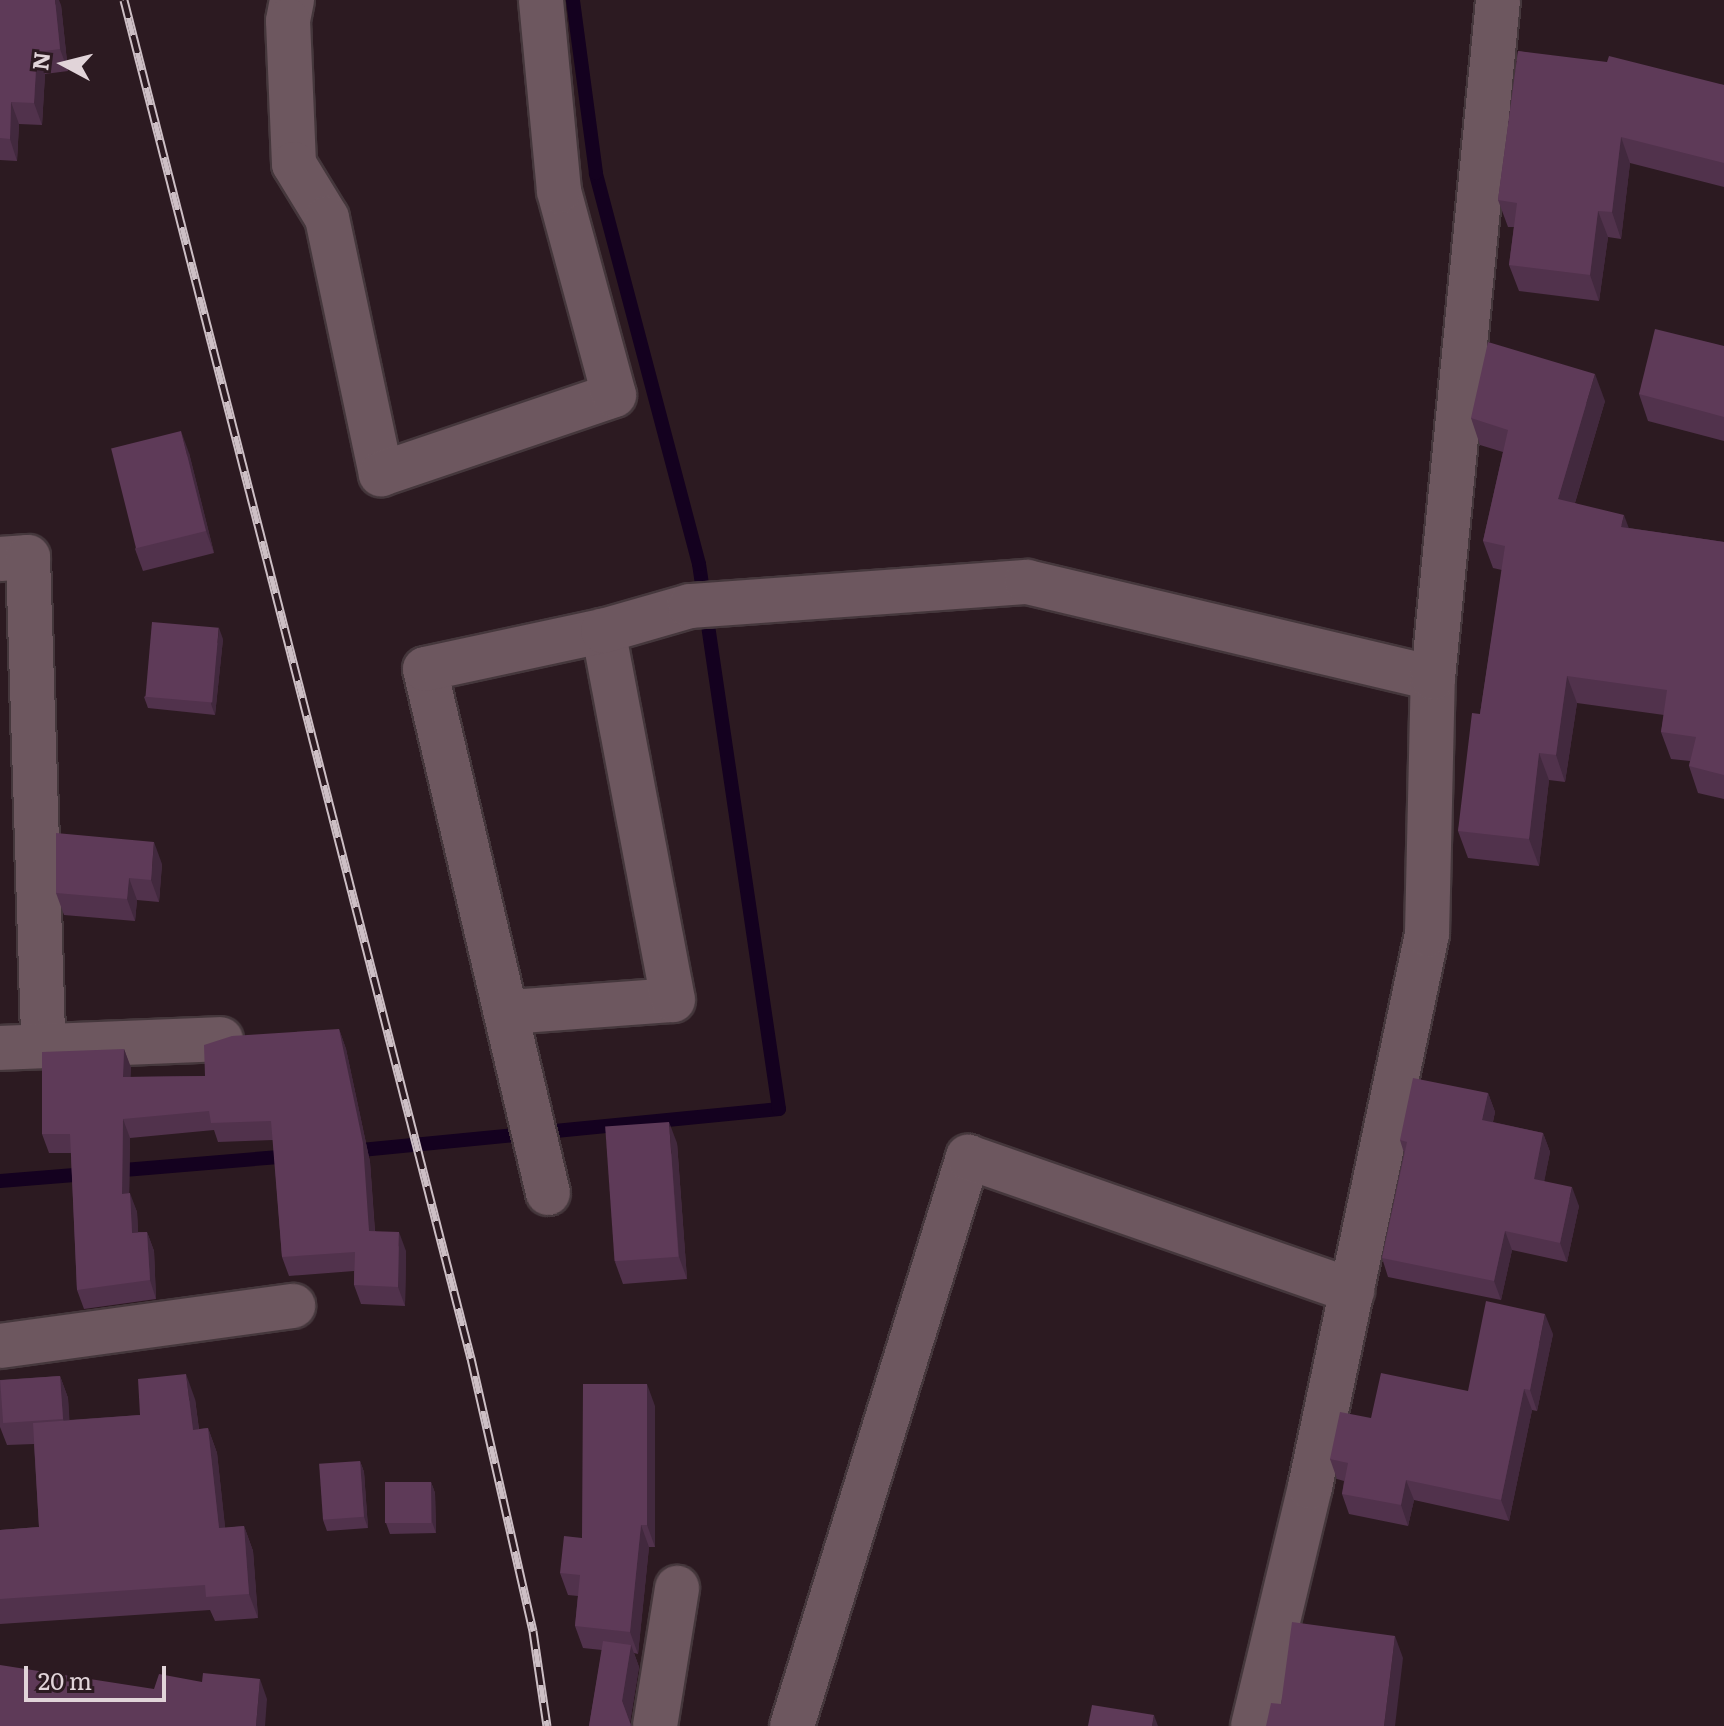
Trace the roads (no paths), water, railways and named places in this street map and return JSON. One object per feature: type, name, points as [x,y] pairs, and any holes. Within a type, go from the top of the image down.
[{"type":"street","points":[[292,0],[288,21],[294,164],[327,218],[381,474],[614,395],[559,191],[541,0]]},
{"type":"street","points":[[1253,1726],[1352,1291],[1427,934],[1433,678],[1498,0]]},
{"type":"street","points":[[0,559],[28,557],[43,1046]]},
{"type":"street","points":[[548,1193],[509,1012],[425,669],[603,631],[690,606],[1027,582],[1433,678]]},
{"type":"street","points":[[509,1012],[673,1000],[603,631]]},
{"type":"street","points":[[0,1048],[221,1039]]},
{"type":"street","points":[[792,1726],[968,1157],[1352,1291]]},
{"type":"street","points":[[0,1346],[293,1306]]},
{"type":"street","points":[[655,1726],[677,1588]]},
{"type":"waterway","points":[[351,1151],[779,1109],[699,564],[596,173],[573,0]]},
{"type":"waterway","points":[[112,1171],[291,1156]]},
{"type":"waterway","points":[[0,1181],[87,1174]]},
{"type":"railway","points":[[124,0],[471,1358],[533,1631],[547,1726]]}]
